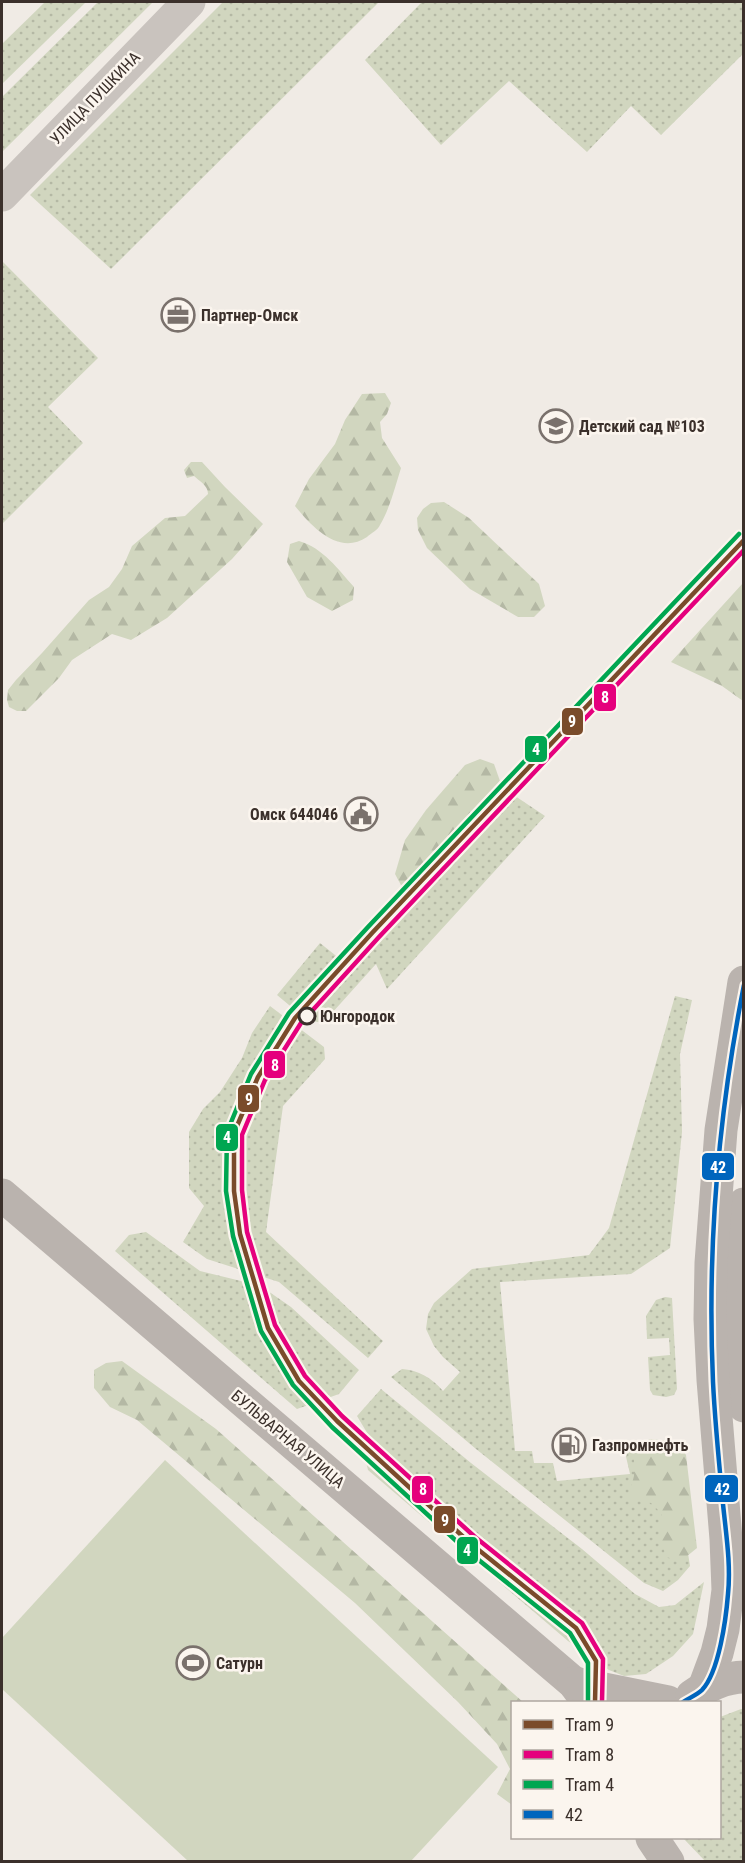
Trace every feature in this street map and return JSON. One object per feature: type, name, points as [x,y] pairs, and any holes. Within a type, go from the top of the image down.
[{"type":"main road","points":[[694,1695],[717,1653],[728,1590],[713,1380],[710,1319],[711,1263],[721,1130],[744,982]]},
{"type":"main road","name":"БУЛЬВАРНАЯ УЛИЦА","points":[[2,1195],[581,1693],[658,1701]]},
{"type":"main road","points":[[744,1204],[739,1264],[739,1320],[744,1406]]},
{"type":"main road","points":[[694,1695],[736,1677],[744,1677]]},
{"type":"main road","points":[[653,1839],[668,1862]]},
{"type":"street","name":"УЛИЦА ПУШКИНА","points":[[2,195],[189,2]]},
{"type":"green space","points":[[45,2],[86,2],[2,84],[2,44]]},
{"type":"green space","points":[[98,2],[153,2],[2,152],[2,97]]},
{"type":"green space","points":[[223,2],[379,2],[111,269],[30,195]]},
{"type":"green space","points":[[422,2],[743,2],[743,54],[661,135],[631,106],[587,152],[509,81],[441,145],[365,60]]},
{"type":"green space","points":[[2,261],[98,358],[48,407],[83,443],[2,524]]},
{"type":"green space","points":[[385,393],[391,403],[387,414],[380,422],[382,438],[401,468],[392,497],[379,527],[367,537],[357,542],[336,541],[318,530],[295,506],[309,479],[335,444],[345,420],[362,394]]},
{"type":"green space","points":[[191,462],[202,462],[263,524],[232,559],[167,618],[131,640],[112,634],[72,660],[59,678],[26,711],[17,711],[9,707],[8,690],[89,600],[109,587],[122,569],[132,546],[165,518],[185,516],[208,494],[205,486],[194,476],[187,478],[184,470]]},
{"type":"green space","points":[[444,502],[469,518],[539,584],[545,606],[534,617],[518,617],[470,589],[427,548],[418,530],[417,518],[431,503]]},
{"type":"green space","points":[[299,541],[323,554],[336,566],[354,587],[353,600],[332,611],[307,597],[287,562],[290,544]]},
{"type":"green space","points":[[743,583],[743,701],[722,686],[671,662]]},
{"type":"green space","points":[[480,759],[494,764],[500,781],[458,860],[434,887],[402,887],[395,874],[405,840],[426,810],[465,765]]},
{"type":"green space","points":[[494,782],[545,816],[387,989],[376,964],[323,1023],[307,1020],[277,995],[320,943],[340,959],[401,893]]},
{"type":"green space","points":[[675,996],[692,1000],[680,1054],[682,1132],[670,1248],[631,1274],[500,1282],[515,1451],[532,1451],[534,1463],[553,1463],[557,1481],[630,1474],[624,1448],[632,1440],[671,1445],[690,1566],[678,1580],[663,1591],[644,1583],[476,1449],[391,1377],[402,1369],[414,1371],[434,1382],[443,1391],[460,1372],[434,1346],[426,1329],[428,1314],[434,1303],[472,1269],[589,1255],[609,1228]]},
{"type":"green space","points":[[270,1006],[324,1047],[325,1059],[283,1106],[266,1232],[383,1341],[368,1358],[279,1282],[207,1259],[183,1242],[204,1206],[189,1188],[189,1132],[203,1109],[220,1092],[242,1058],[252,1033]]},
{"type":"green space","points":[[146,1232],[200,1271],[265,1289],[291,1307],[359,1370],[339,1394],[297,1409],[115,1251],[129,1235]]},
{"type":"green space","points":[[665,1297],[672,1298],[677,1389],[674,1395],[666,1397],[653,1395],[650,1390],[648,1357],[670,1355],[669,1338],[647,1339],[646,1316],[656,1300]]},
{"type":"green space","points":[[122,1361],[216,1429],[522,1701],[511,1701],[511,1804],[497,1794],[510,1769],[497,1744],[458,1702],[355,1603],[137,1420],[110,1407],[94,1388],[94,1370],[106,1363]]},
{"type":"green space","points":[[381,1389],[635,1594],[659,1607],[675,1605],[704,1582],[693,1634],[673,1656],[646,1674],[624,1676],[609,1670],[568,1641],[368,1470],[364,1454],[369,1436],[357,1416]]},
{"type":"green space","points":[[649,1439],[678,1442],[686,1455],[697,1548],[681,1561],[666,1557],[660,1535],[662,1514],[651,1503],[628,1498],[634,1476],[634,1457]]},
{"type":"green space","name":"Сатурн","points":[[165,1460],[498,1767],[411,1861],[188,1861],[2,1689],[2,1638]]},
{"type":"green space","points":[[744,1709],[743,1861],[705,1861],[684,1839],[721,1839],[721,1717]]},
{"type":"tram line","name":"4","points":[[588,1701],[588,1663],[570,1633],[465,1549],[332,1427],[293,1385],[261,1331],[233,1236],[226,1191],[227,1132],[251,1074],[289,1013],[739,534]]},
{"type":"tram line","name":"9","points":[[595,1701],[596,1661],[576,1628],[470,1543],[337,1421],[299,1381],[268,1328],[240,1234],[234,1191],[234,1133],[258,1077],[295,1018],[373,932],[744,540]]},
{"type":"tram line","name":"8","points":[[602,1701],[603,1659],[582,1623],[475,1537],[342,1416],[305,1376],[275,1325],[247,1232],[242,1190],[242,1135],[265,1080],[301,1023],[379,937],[744,550]]},
{"type":"transit line","name":"42","points":[[685,1701],[702,1690],[713,1671],[723,1631],[728,1594],[728,1549],[713,1382],[713,1232],[727,1083],[744,985]]},
{"type":"place","name":"Партнер-Омск","points":[[178,315]]},
{"type":"place","name":"Детский сад №103","points":[[556,426]]},
{"type":"place","name":"Омск 644046","points":[[361,814]]},
{"type":"place","name":"Юнгородок","points":[[307,1016]]},
{"type":"place","name":"Газпромнефть","points":[[569,1445]]},
{"type":"place","name":"Сатурн","points":[[193,1663]]}]
